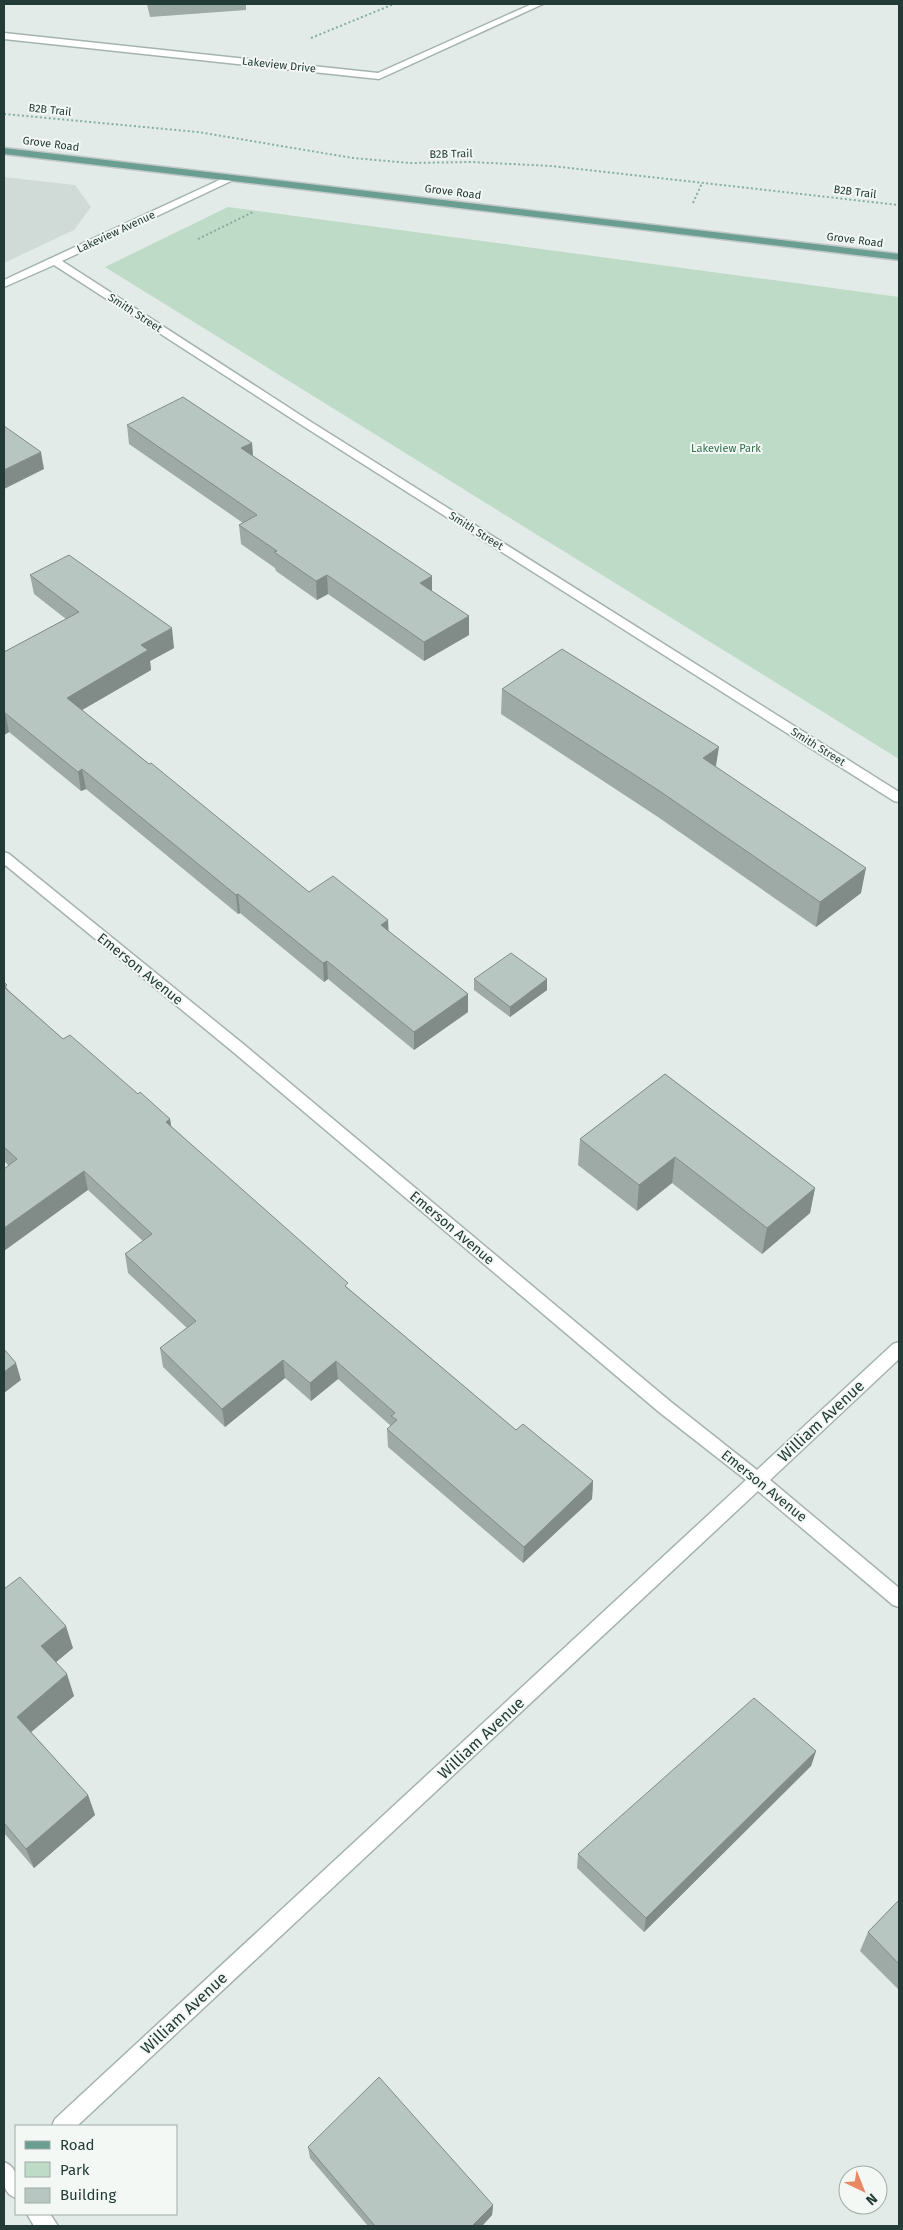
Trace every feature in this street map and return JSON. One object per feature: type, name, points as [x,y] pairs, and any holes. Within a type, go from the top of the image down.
[{"type":"main road","name":"Grove Road","points":[[4,151],[899,258]]},
{"type":"street","name":"Lakeview Drive","points":[[4,36],[379,76],[540,4]]},
{"type":"street","name":"Lakeview Avenue","points":[[4,284],[228,179]]},
{"type":"street","name":"Smith Street","points":[[55,261],[304,422],[899,798]]},
{"type":"street","name":"Emerson Avenue","points":[[4,857],[237,1048],[665,1407],[758,1480],[899,1599]]},
{"type":"street","name":"William Avenue","points":[[63,2125],[899,1349]]},
{"type":"street","points":[[38,2215],[47,2226]]},
{"type":"path","name":"B2B Trail","points":[[4,114],[198,132],[353,158],[410,163],[471,162],[552,166],[899,205]]},
{"type":"path","points":[[692,205],[702,183]]},
{"type":"path","points":[[198,239],[258,210]]},
{"type":"shaded area","points":[[4,177],[75,185],[91,207],[74,230],[4,263]]},
{"type":"green space","name":"Lakeview Park","points":[[228,207],[899,297],[899,759],[105,267]]},
{"type":"building","points":[[183,397],[252,443],[241,448],[432,576],[420,583],[469,616],[424,642],[327,575],[316,581],[274,552],[277,551],[239,525],[257,515],[127,425]]},
{"type":"building","points":[[4,426],[41,452],[4,470]]},
{"type":"building","points":[[69,555],[172,628],[141,645],[148,650],[67,698],[149,764],[151,763],[309,892],[333,876],[388,920],[381,925],[468,994],[414,1032],[327,961],[323,963],[238,894],[236,895],[82,769],[78,772],[4,714],[4,652],[79,612],[30,575]]},
{"type":"building","points":[[562,649],[719,747],[703,758],[866,868],[820,902],[661,792],[502,689]]},
{"type":"building","points":[[511,953],[547,979],[510,1007],[474,979]]},
{"type":"building","points":[[4,987],[63,1039],[70,1035],[138,1094],[140,1092],[170,1119],[166,1122],[348,1283],[345,1286],[516,1430],[523,1424],[593,1481],[524,1547],[387,1429],[397,1420],[391,1416],[395,1413],[336,1361],[310,1383],[283,1360],[222,1409],[160,1348],[196,1321],[125,1254],[152,1234],[84,1171],[4,1228],[4,1169],[17,1159],[4,1147]]},
{"type":"building","points":[[665,1074],[815,1188],[767,1228],[675,1157],[639,1185],[580,1139]]},
{"type":"building","points":[[4,1349],[16,1363],[4,1372]]},
{"type":"building","points":[[20,1577],[66,1626],[41,1646],[67,1674],[17,1717],[88,1795],[26,1849],[4,1823],[4,1589]]},
{"type":"building","points":[[754,1698],[816,1751],[646,1918],[578,1854]]},
{"type":"building","points":[[899,1900],[899,1964],[868,1932]]},
{"type":"building","points":[[379,2077],[493,2205],[472,2226],[375,2226],[308,2147]]}]
